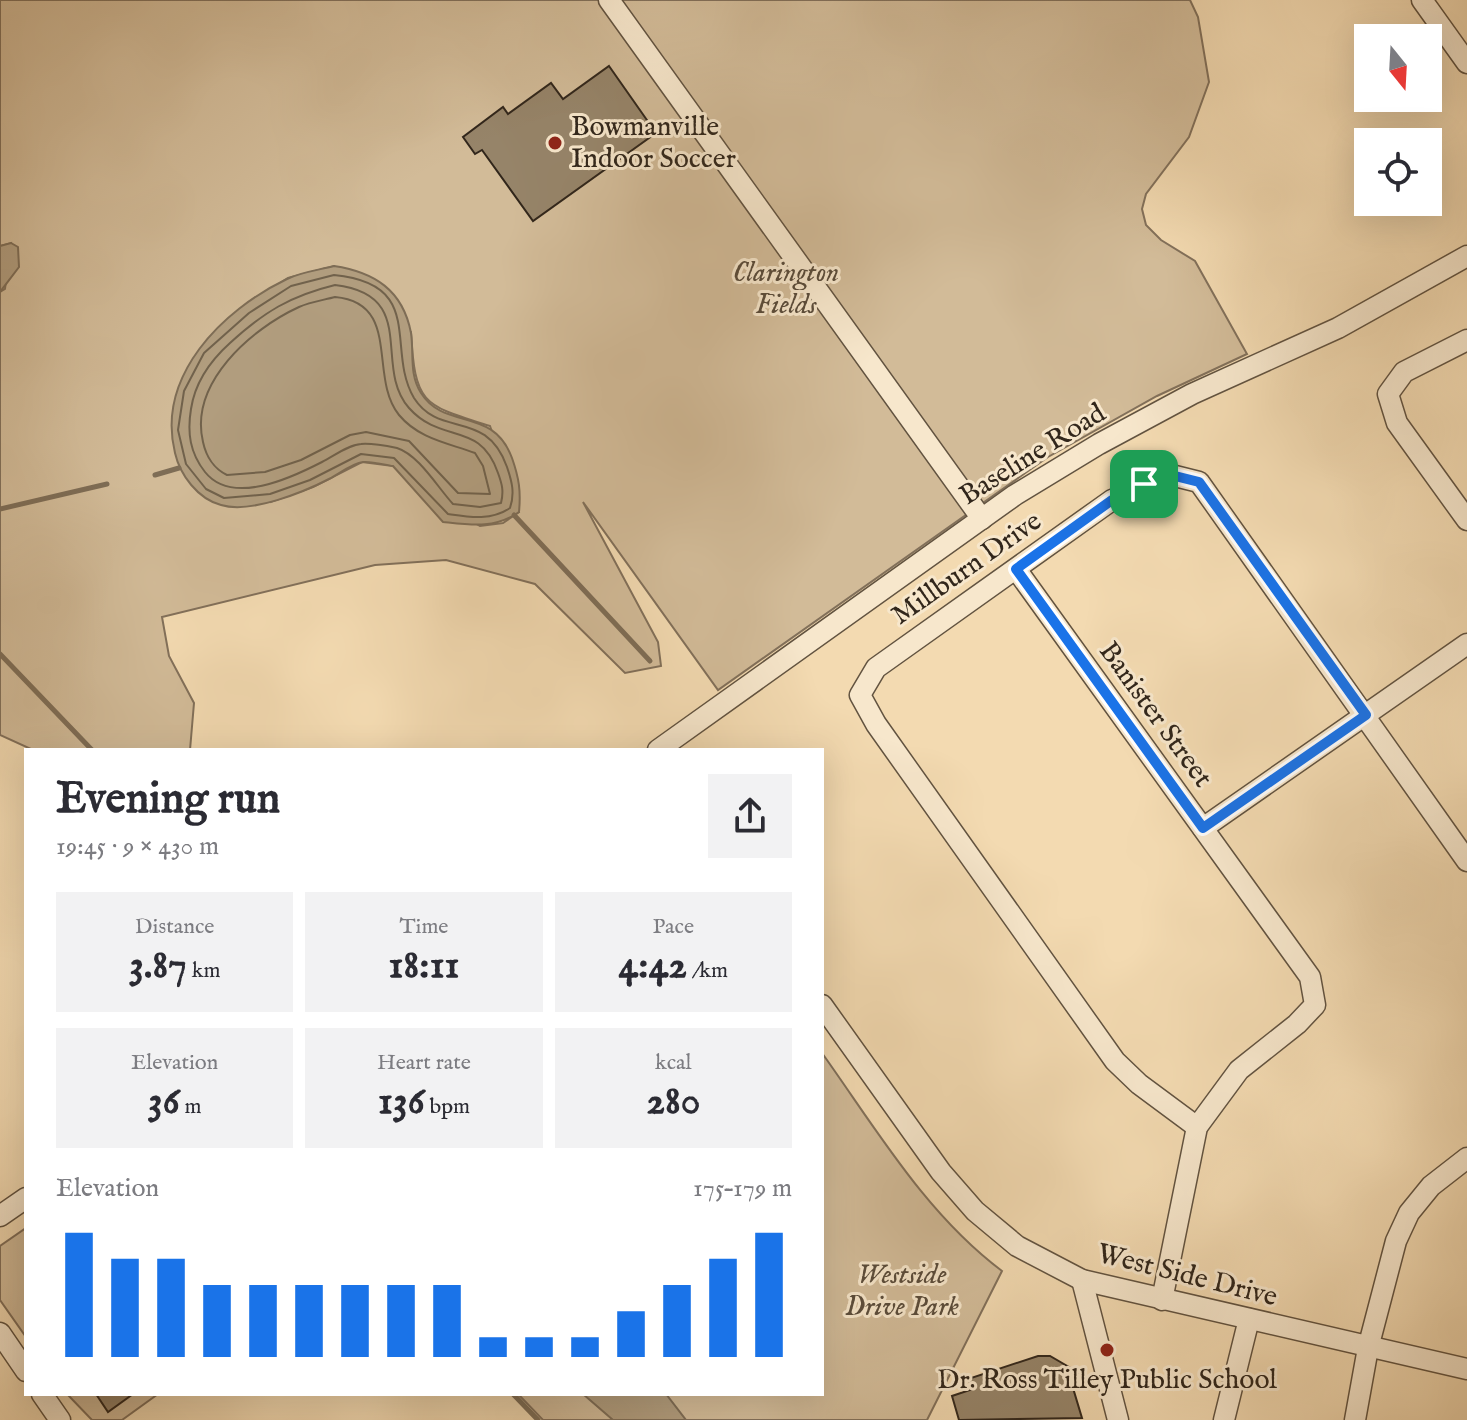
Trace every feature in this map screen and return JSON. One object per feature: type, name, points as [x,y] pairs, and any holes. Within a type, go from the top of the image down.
[{"type":"street","points":[[609,0],[982,519]]},
{"type":"street","points":[[1422,0],[1467,63]]},
{"type":"street","name":"Baseline Road","points":[[661,748],[982,519],[1099,444],[1192,394],[1338,328],[1467,256]]},
{"type":"street","points":[[1467,340],[1404,372],[1388,394],[1397,423],[1467,520]]},
{"type":"street","name":"Millburn Drive","points":[[1197,1127],[1139,1084],[1115,1061],[876,724],[860,695],[876,668],[1112,500],[1171,475],[1199,482],[1467,861]]},
{"type":"street","name":"Banister Street","points":[[1016,569],[1310,977],[1315,1005],[1297,1024],[1239,1070],[1197,1127],[1162,1300]]},
{"type":"street","points":[[1203,828],[1467,644]]},
{"type":"street","name":"West Side Drive","points":[[824,1008],[941,1172],[975,1211],[1017,1246],[1082,1280],[1467,1369]]},
{"type":"street","points":[[1355,1420],[1368,1348],[1396,1241],[1409,1213],[1431,1186],[1467,1158]]},
{"type":"street","points":[[0,1216],[24,1199]]},
{"type":"street","points":[[1082,1280],[1118,1420]]},
{"type":"street","points":[[1224,1420],[1249,1319]]},
{"type":"street","points":[[0,1333],[24,1368]]},
{"type":"street","points":[[43,1396],[60,1420]]},
{"type":"green space","name":"Clarington Fields","points":[[0,0],[1190,0],[1198,17],[1209,82],[1189,137],[1146,194],[1142,209],[1146,225],[1161,240],[1195,261],[1247,354],[1157,396],[1048,457],[718,690],[583,502],[658,642],[661,666],[625,673],[535,584],[446,560],[375,565],[162,617],[169,656],[194,703],[190,748],[29,748],[0,735],[0,292],[5,289],[11,243],[0,246]],"holes":[[[334,266],[411,332],[420,388],[427,398],[450,413],[490,426],[519,512],[503,523],[480,526],[417,490],[393,466],[362,462],[313,487],[271,502],[244,306],[288,278]]]},
{"type":"green space","name":"Westside Drive Park","points":[[824,1056],[926,1197],[950,1224],[1002,1271],[927,1420],[543,1420],[520,1396],[824,1396]]},
{"type":"green space","points":[[24,1229],[24,1334],[0,1300],[0,1246]]},
{"type":"green space","points":[[69,1396],[155,1396],[122,1420],[92,1420]]},
{"type":"water","points":[[11,243],[18,247],[19,267],[0,292],[0,246]]},
{"type":"water","points":[[334,266],[374,278],[394,294],[407,318],[413,371],[421,393],[431,405],[493,431],[504,442],[518,478],[519,512],[492,523],[443,522],[393,466],[370,462],[355,464],[320,484],[292,495],[247,507],[213,502],[191,485],[177,461],[172,425],[175,398],[185,372],[200,349],[239,308],[263,292],[292,277]]},
{"type":"water","points":[[585,1396],[668,1396],[686,1420],[613,1420]]},
{"type":"building","name":"Bowmanville Indoor Soccer","points":[[609,66],[656,133],[533,221],[482,150],[475,154],[463,137],[503,107],[508,114],[551,83],[563,99]]},
{"type":"building","points":[[1038,1356],[1050,1356],[1081,1374],[1073,1388],[1082,1418],[959,1420],[952,1396],[973,1389],[968,1379]]},
{"type":"building","points":[[97,1396],[130,1396],[108,1412]]},
{"type":"waterway","points":[[155,475],[179,468]]},
{"type":"waterway","points":[[0,509],[107,484]]},
{"type":"waterway","points":[[514,515],[650,661]]},
{"type":"waterway","points":[[0,654],[90,748]]},
{"type":"waterway","points":[[515,1396],[538,1420]]},
{"type":"place","name":"Bowmanville Indoor Soccer","points":[[555,143]]},
{"type":"place","name":"Dr. Ross Tilley Public School","points":[[1107,1350]]},
{"type":"route","points":[[1171,475],[1199,482],[1366,715],[1203,828],[1016,569],[1112,500],[1144,484],[1171,475]]}]
